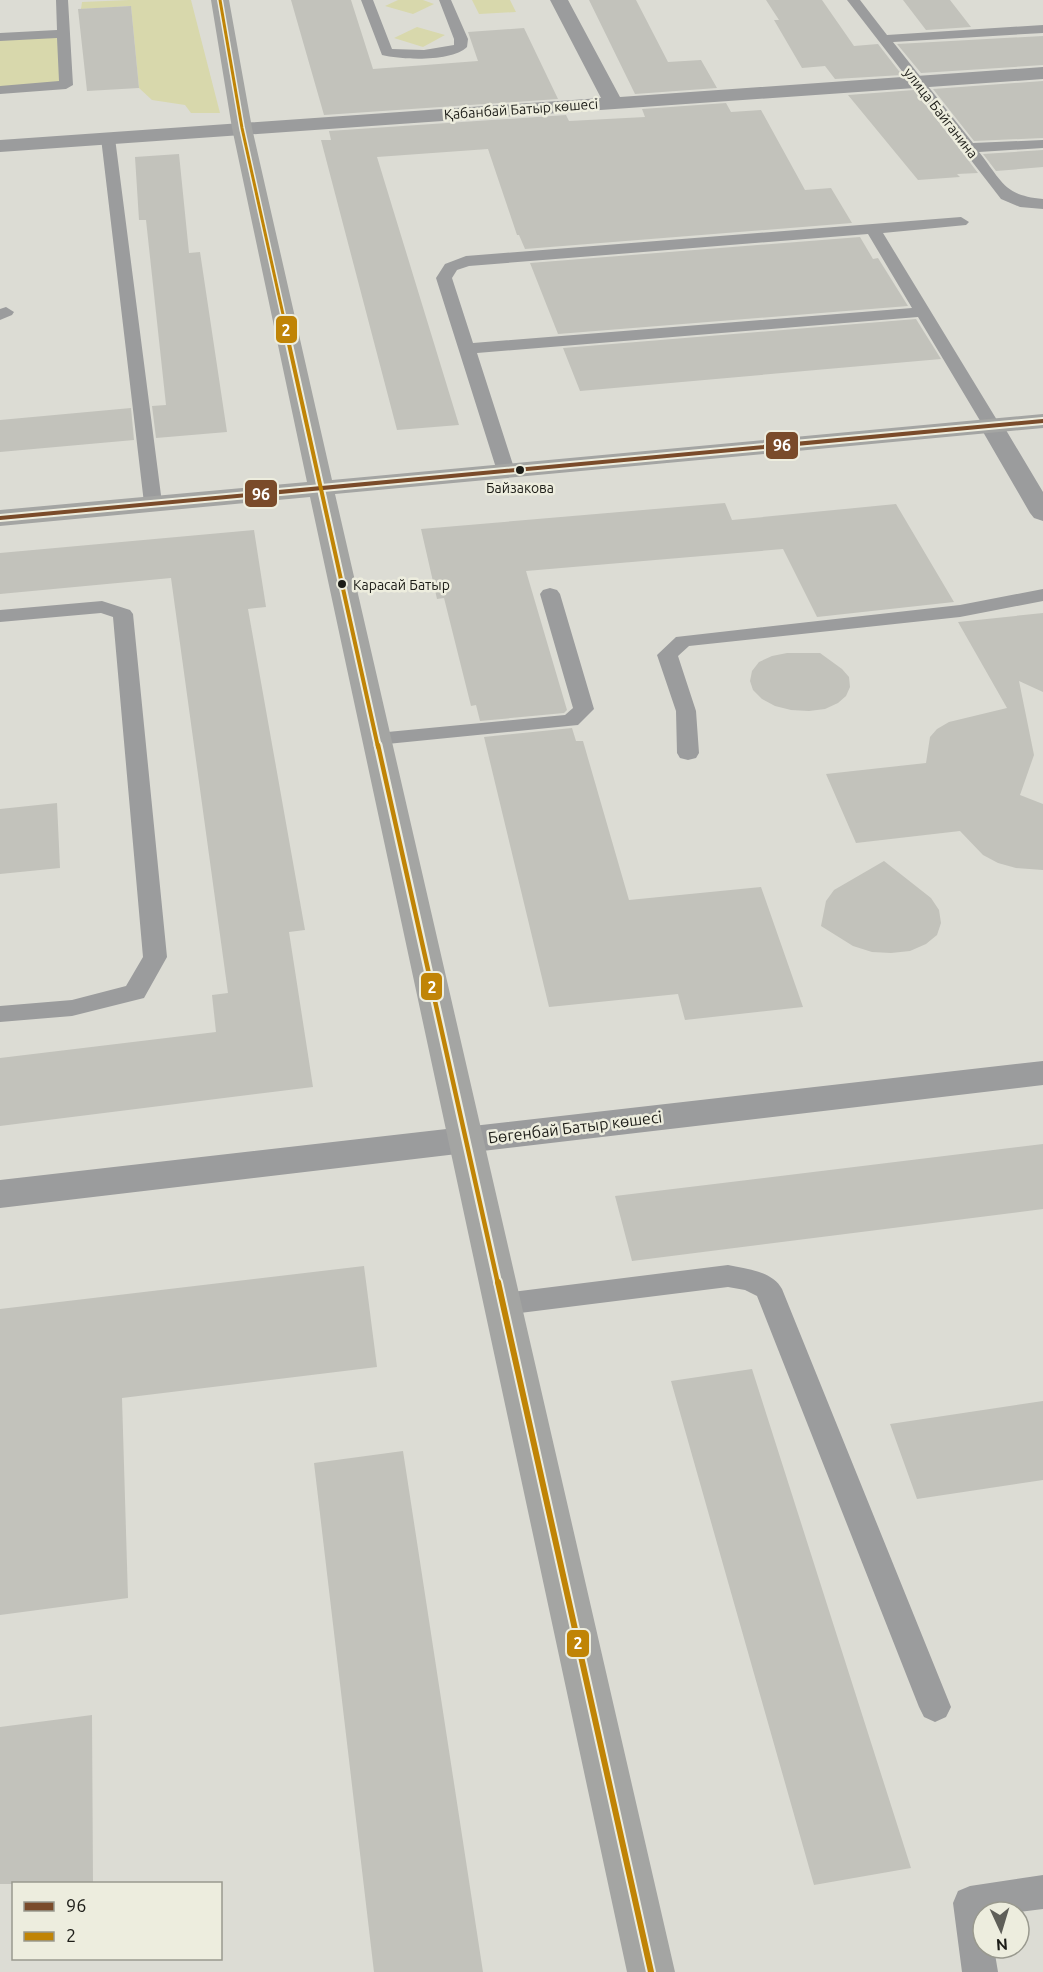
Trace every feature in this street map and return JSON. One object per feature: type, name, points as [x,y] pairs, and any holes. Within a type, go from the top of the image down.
[{"type":"street","points":[[220,0],[243,128],[321,488],[651,1972]]},
{"type":"street","points":[[559,0],[613,102]]},
{"type":"street","name":"Қабанбай Батыр көшесі","points":[[0,146],[1043,73]]},
{"type":"street","points":[[0,518],[1043,421]]},
{"type":"street","points":[[991,425],[1043,513]]},
{"type":"street","name":"Бөгенбай Батыр көшесі","points":[[0,1194],[1043,1073]]},
{"type":"lane","points":[[0,90],[66,85],[62,0]]},
{"type":"lane","points":[[367,0],[387,52],[408,55],[437,54],[460,47],[461,39],[445,0]]},
{"type":"lane","name":"улица Байганина","points":[[853,0],[1006,196],[1020,202],[1043,204]]},
{"type":"lane","points":[[883,39],[1043,30]]},
{"type":"lane","points":[[0,37],[64,34]]},
{"type":"lane","points":[[108,138],[153,503]]},
{"type":"lane","points":[[969,148],[1043,144]]},
{"type":"lane","points":[[506,471],[444,278],[451,267],[466,261],[961,222]]},
{"type":"lane","points":[[872,228],[991,425]]},
{"type":"lane","points":[[466,349],[922,312]]},
{"type":"lane","points":[[376,739],[571,721],[584,709],[550,594]]},
{"type":"lane","points":[[688,753],[686,711],[667,655],[682,641],[960,610],[1043,595]]},
{"type":"lane","points":[[0,616],[102,607],[123,614],[155,957],[135,992],[72,1008],[0,1014]]},
{"type":"lane","points":[[503,1304],[728,1276],[751,1280],[768,1289],[935,1707]]},
{"type":"lane","points":[[980,1972],[970,1903],[1043,1892]]},
{"type":"green space","points":[[191,0],[220,113],[191,113],[185,105],[152,100],[139,88],[131,6],[81,9],[82,2]]},
{"type":"green space","points":[[398,0],[423,0],[434,4],[413,14],[385,6]]},
{"type":"green space","points":[[472,0],[510,0],[516,12],[479,14]]},
{"type":"green space","points":[[417,27],[445,35],[423,47],[394,38]]},
{"type":"green space","points":[[64,34],[66,85],[0,90],[0,37]]},
{"type":"building","points":[[291,0],[351,0],[373,69],[478,61],[468,32],[524,28],[558,99],[324,115]]},
{"type":"building","points":[[589,0],[636,0],[668,62],[701,60],[717,88],[635,94]]},
{"type":"building","points":[[766,0],[822,0],[854,46],[878,44],[902,75],[835,79],[825,66],[802,68],[774,20],[779,20]]},
{"type":"building","points":[[903,0],[950,0],[971,27],[926,30]]},
{"type":"building","points":[[131,6],[139,88],[87,91],[78,9]]},
{"type":"building","points":[[1043,36],[1043,65],[921,73],[897,44]]},
{"type":"building","points":[[1043,81],[1043,138],[974,141],[933,89]]},
{"type":"building","points":[[914,90],[978,173],[957,174],[960,177],[918,180],[848,95]]},
{"type":"building","points":[[726,103],[731,112],[761,110],[805,190],[831,188],[852,223],[525,249],[517,235],[488,149],[377,157],[459,425],[397,430],[321,140],[331,140],[329,131],[566,115],[569,121],[645,117],[642,109]]},
{"type":"building","points":[[1043,150],[1043,167],[996,171],[983,154]]},
{"type":"building","points":[[179,154],[189,253],[200,252],[227,432],[156,438],[152,406],[166,405],[146,220],[139,220],[135,157]]},
{"type":"building","points":[[860,237],[873,259],[878,258],[908,306],[558,334],[530,263]]},
{"type":"building","points":[[916,319],[941,359],[580,391],[563,348]]},
{"type":"building","points":[[131,408],[134,440],[0,452],[0,420]]},
{"type":"building","points":[[725,503],[732,520],[896,504],[954,602],[817,617],[783,549],[526,571],[567,710],[564,713],[480,721],[476,705],[471,706],[444,598],[437,599],[421,529]]},
{"type":"building","points":[[254,530],[266,607],[248,609],[305,930],[289,932],[313,1087],[0,1126],[0,1058],[216,1032],[212,995],[228,993],[171,578],[0,594],[0,553]]},
{"type":"building","points":[[1043,613],[1043,692],[1019,681],[1034,755],[1020,795],[1043,804],[1043,870],[1016,868],[998,863],[983,855],[960,831],[856,843],[826,774],[926,763],[930,737],[937,729],[949,722],[1007,708],[958,622]]},
{"type":"building","points":[[787,653],[820,653],[842,669],[849,677],[850,687],[846,696],[825,709],[809,711],[775,706],[762,699],[753,690],[750,681],[752,671],[759,662]]},
{"type":"building","points":[[572,728],[576,741],[583,741],[629,900],[761,887],[803,1007],[685,1020],[678,994],[549,1007],[484,737]]},
{"type":"building","points":[[57,803],[60,868],[0,874],[0,809]]},
{"type":"building","points":[[884,861],[931,898],[939,910],[941,923],[937,935],[926,944],[910,951],[872,952],[853,946],[821,926],[826,901],[834,890]]},
{"type":"building","points":[[1043,1144],[1043,1209],[632,1261],[615,1196]]},
{"type":"building","points":[[364,1266],[377,1367],[122,1398],[128,1598],[0,1615],[0,1309]]},
{"type":"building","points":[[752,1369],[911,1868],[814,1885],[671,1381]]},
{"type":"building","points":[[1043,1401],[1043,1480],[917,1499],[890,1424]]},
{"type":"building","points":[[403,1451],[483,1972],[374,1972],[314,1463]]},
{"type":"building","points":[[92,1715],[93,1882],[0,1884],[0,1727]]},
{"type":"transit line","name":"2","points":[[220,0],[242,128],[651,1972]]},
{"type":"transit line","name":"96","points":[[0,518],[1043,421]]},
{"type":"place","name":"Байзакова","points":[[520,470]]},
{"type":"place","name":"Карасай Батыр","points":[[342,584]]}]
